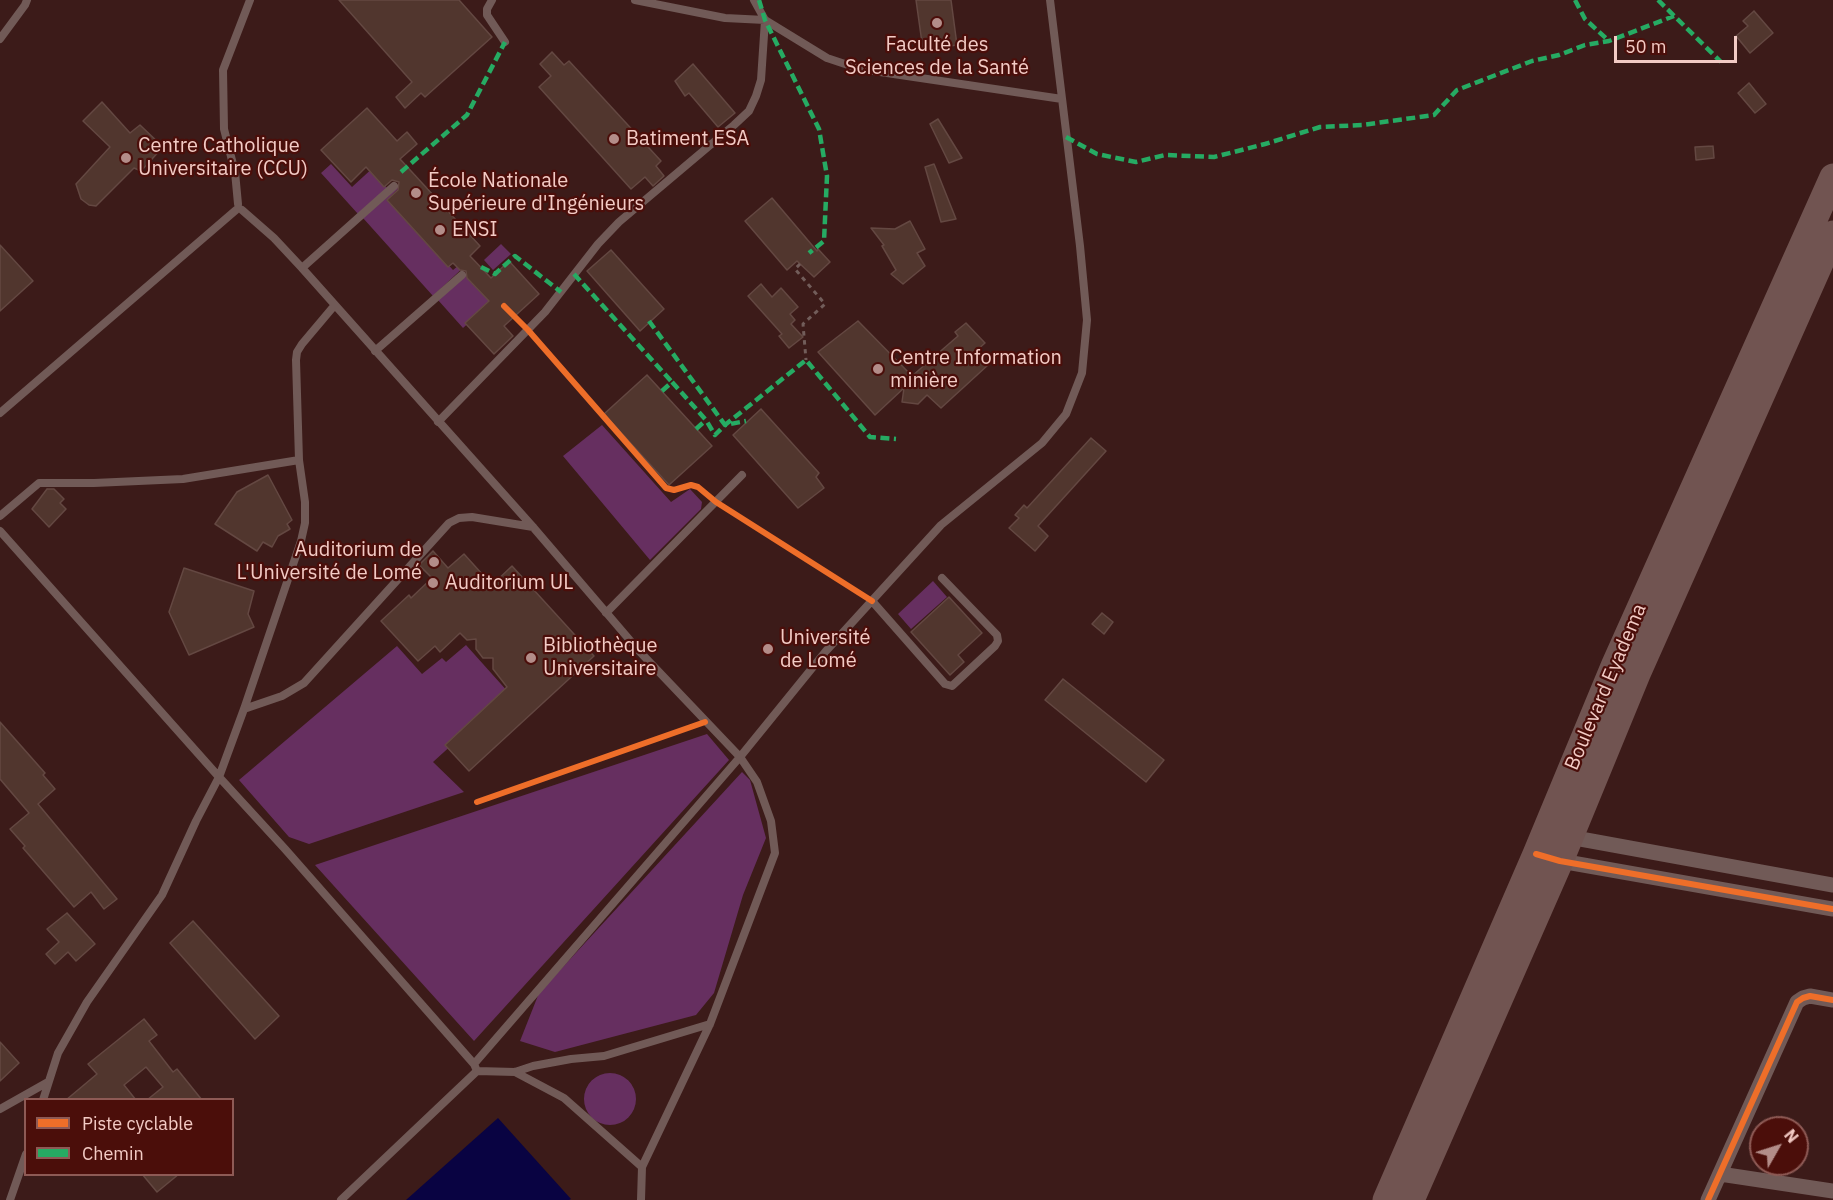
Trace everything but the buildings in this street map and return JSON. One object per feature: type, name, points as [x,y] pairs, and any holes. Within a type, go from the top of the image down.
[{"type":"highway","name":"Boulevard Eyadema","points":[[1553,846],[1615,664],[1833,177]]},
{"type":"highway","name":"Boulevard Eyadema","points":[[1386,1200],[1637,674],[1833,234]]},
{"type":"highway","points":[[1411,1200],[1553,846]]},
{"type":"street","points":[[1553,846],[1833,885]]},
{"type":"street","points":[[1553,846],[1833,909]]},
{"type":"street","points":[[1708,1200],[1797,1002],[1810,996],[1833,999]]},
{"type":"street","points":[[1720,1174],[1833,1191]]},
{"type":"lane","points":[[0,39],[27,0]]},
{"type":"lane","points":[[250,0],[224,70],[224,129],[236,172],[239,208],[274,238],[302,268],[533,527],[606,613],[705,722],[740,756],[757,782],[771,821],[775,853],[710,1024],[642,1167],[641,1200]]},
{"type":"lane","points":[[492,0],[487,9],[487,15],[505,42]]},
{"type":"lane","points":[[635,0],[725,18],[765,20],[826,58],[860,69],[1062,99]]},
{"type":"lane","points":[[438,422],[545,312],[612,229],[749,111],[761,80],[765,20],[754,0]]},
{"type":"lane","points":[[341,1200],[475,1068],[740,756],[826,651],[941,525],[1042,443],[1066,414],[1082,373],[1087,320],[1050,0]]},
{"type":"lane","points":[[302,268],[394,186]]},
{"type":"lane","points":[[0,413],[239,208]]},
{"type":"lane","points":[[375,351],[462,275]]},
{"type":"lane","points":[[44,1098],[58,1053],[87,1002],[162,896],[219,777],[244,709],[301,542],[305,524],[305,502],[299,460],[297,352],[334,306]]},
{"type":"lane","points":[[0,516],[39,483],[183,479],[299,460]]},
{"type":"lane","points":[[606,613],[742,475]]},
{"type":"lane","points":[[244,709],[282,696],[304,683],[449,523],[459,518],[472,517],[533,527]]},
{"type":"lane","points":[[0,531],[285,849],[475,1068],[514,1072],[571,1059],[604,1056],[710,1024]]},
{"type":"lane","points":[[872,601],[945,684],[952,686],[995,646],[998,640],[997,635],[942,578]]},
{"type":"lane","points":[[514,1072],[564,1098],[642,1167]]},
{"type":"lane","points":[[0,1109],[48,1082]]},
{"type":"lane","points":[[10,1200],[24,1160]]},
{"type":"path","points":[[800,264],[795,269],[825,304],[803,324],[806,360]]},
{"type":"shaded area","points":[[331,164],[352,187],[376,165],[373,172],[387,188],[358,214],[321,173]]},
{"type":"shaded area","points":[[398,186],[399,188],[388,199],[453,270],[464,261],[467,264],[433,296],[363,218]]},
{"type":"shaded area","points":[[501,244],[511,254],[493,270],[484,260]]},
{"type":"shaded area","points":[[466,275],[478,288],[498,296],[463,328],[438,300]]},
{"type":"shaded area","points":[[602,425],[671,502],[690,489],[702,502],[701,509],[650,560],[563,456]]},
{"type":"shaded area","points":[[933,581],[947,597],[911,629],[898,614]]},
{"type":"shaded area","points":[[466,645],[509,693],[433,762],[464,792],[309,844],[289,837],[239,780],[397,646],[422,674],[442,658],[446,662]]},
{"type":"shaded area","points":[[707,734],[729,760],[474,1041],[315,865]]},
{"type":"shaded area","points":[[742,772],[750,780],[766,838],[743,895],[714,993],[696,1015],[555,1052],[520,1041],[539,993]]},
{"type":"shaded area","points":[[610,1073],[624,1077],[632,1085],[636,1099],[632,1113],[624,1121],[610,1125],[596,1121],[588,1113],[584,1099],[588,1085],[596,1077]]},
{"type":"shaded area","points":[[498,1118],[571,1199],[406,1200]]},
{"type":"marked path","points":[[759,0],[765,20],[819,129],[827,176],[824,241],[809,253]]},
{"type":"marked path","points":[[1575,0],[1585,19],[1609,41]]},
{"type":"marked path","points":[[1658,0],[1721,62]]},
{"type":"marked path","points":[[1066,137],[1097,154],[1136,162],[1165,155],[1214,157],[1320,127],[1362,125],[1434,115],[1457,90],[1532,61],[1559,55],[1585,45],[1609,41],[1674,16]]},
{"type":"marked path","points":[[401,172],[467,115],[505,42]]},
{"type":"marked path","points":[[481,267],[495,274],[515,256],[561,292]]},
{"type":"marked path","points":[[574,274],[672,382]]},
{"type":"marked path","points":[[649,321],[725,425],[746,421]]},
{"type":"marked path","points":[[662,391],[672,382],[706,420],[715,435],[806,360],[870,437],[896,439]]},
{"type":"marked path","points":[[696,429],[706,420]]},
{"type":"cycle path","points":[[504,306],[528,330],[666,488],[674,490],[691,485],[698,487],[716,502],[872,601]]},
{"type":"cycle path","points":[[477,802],[705,722]]},
{"type":"cycle path","points":[[1536,854],[1560,861],[1833,909]]},
{"type":"cycle path","points":[[1708,1200],[1797,1002],[1810,996],[1833,1000]]},
{"type":"place","name":"Faculté des Sciences de la Santé","points":[[937,23]]},
{"type":"place","name":"Batiment ESA","points":[[614,139]]},
{"type":"place","name":"Centre Catholique Universitaire (CCU)","points":[[126,158]]},
{"type":"place","name":"École Nationale Supérieure d'Ingénieurs","points":[[416,193]]},
{"type":"place","name":"ENSI","points":[[440,230]]},
{"type":"place","name":"Centre Information minière","points":[[878,369]]},
{"type":"place","name":"Auditorium de L'Université de Lomé","points":[[434,562]]},
{"type":"place","name":"Auditorium UL","points":[[433,583]]},
{"type":"place","name":"Université de Lomé","points":[[768,649]]},
{"type":"place","name":"Bibliothèque Universitaire","points":[[531,658]]}]
